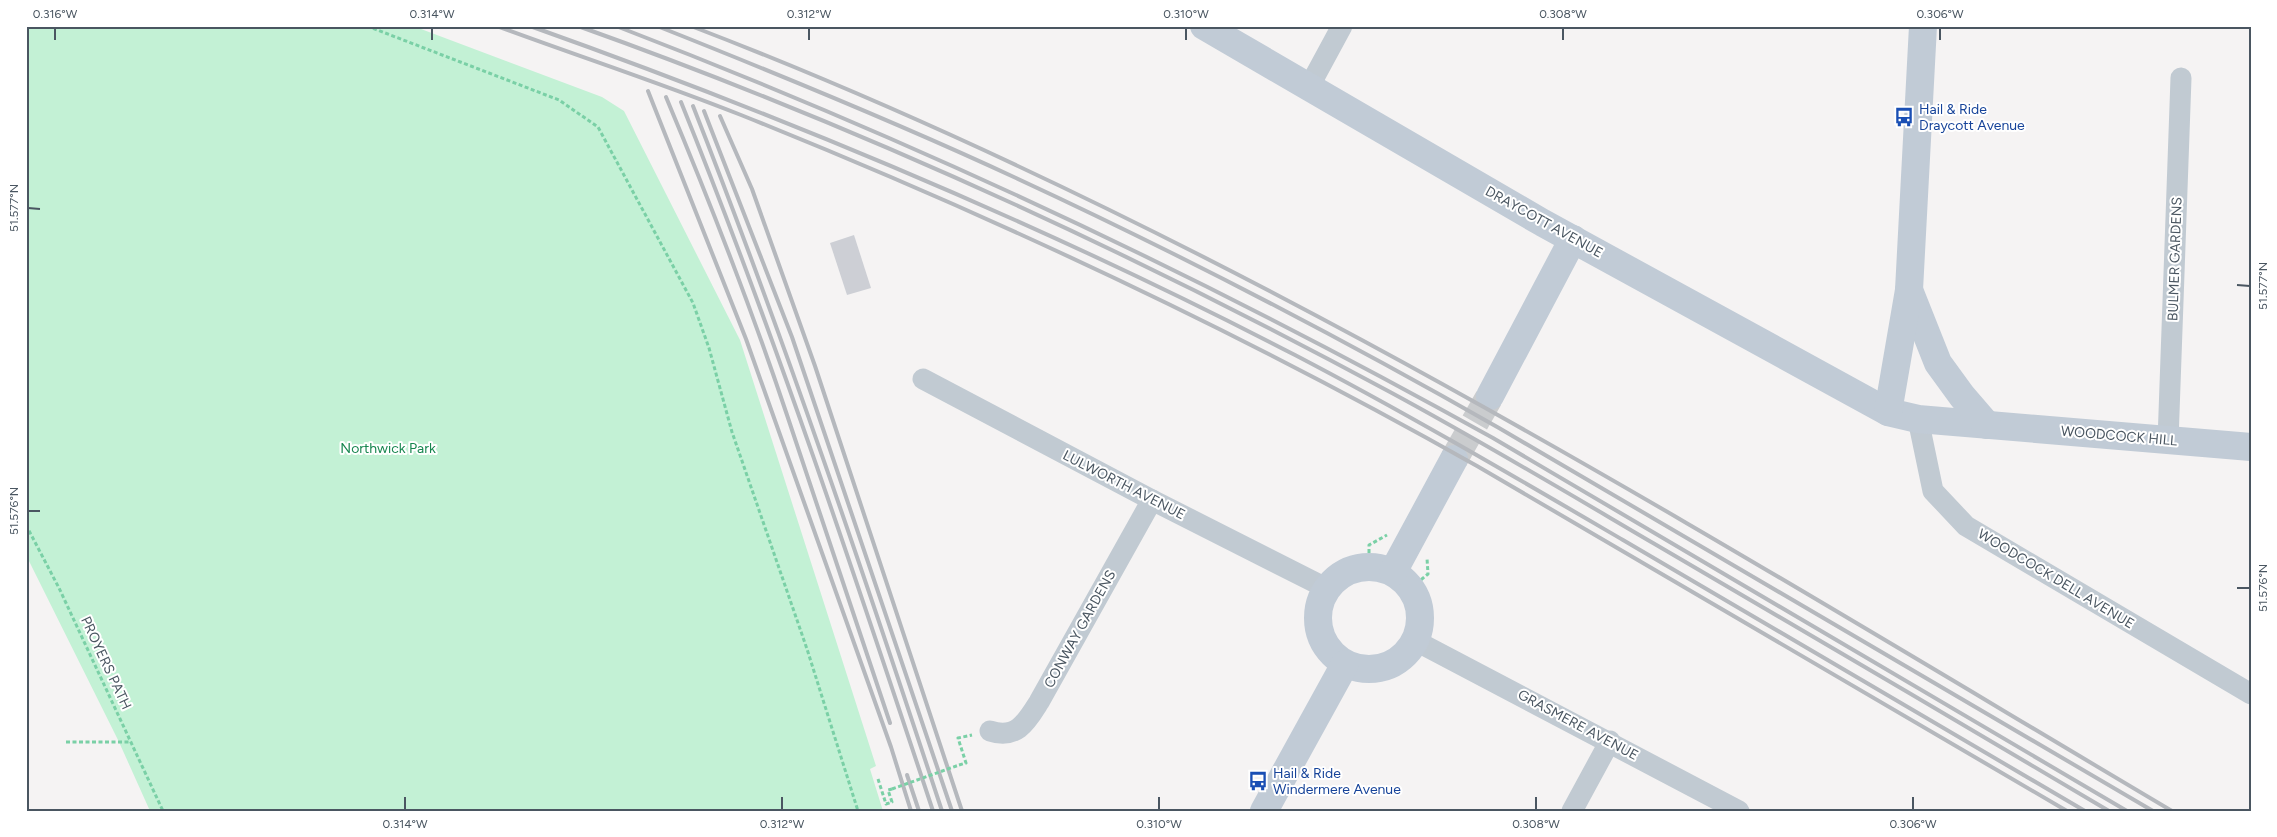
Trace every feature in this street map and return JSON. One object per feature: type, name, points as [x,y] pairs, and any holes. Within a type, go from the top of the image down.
[{"type":"street","name":"DRAYCOTT AVENUE","points":[[1204,26],[1573,239],[1888,412]]},
{"type":"street","points":[[1309,87],[1342,26]]},
{"type":"street","points":[[1888,412],[1909,290],[1923,26]]},
{"type":"street","name":"BULMER GARDENS","points":[[2168,441],[2181,78]]},
{"type":"street","points":[[1490,396],[1573,239]]},
{"type":"street","points":[[1909,290],[1938,363],[1962,396],[1987,424]]},
{"type":"street","name":"LULWORTH AVENUE","points":[[923,379],[1152,500],[1326,588]]},
{"type":"street","name":"WOODCOCK HILL","points":[[1888,412],[1918,418],[2251,448]]},
{"type":"street","name":"WOODCOCK DELL AVENUE","points":[[1918,418],[1933,491],[1966,526],[2251,694]]},
{"type":"street","points":[[1393,572],[1454,459]]},
{"type":"street","name":"CONWAY GARDENS","points":[[990,731],[1001,735],[1023,726],[1039,702],[1152,500]]},
{"type":"street","points":[[1370,566],[1393,572],[1408,583],[1417,598],[1421,616],[1416,641],[1405,655],[1390,665],[1373,670],[1355,668],[1345,664],[1331,652],[1321,637],[1317,620],[1320,602],[1326,588],[1336,578],[1352,569],[1370,566]]},
{"type":"street","name":"GRASMERE AVENUE","points":[[1416,641],[1610,741],[1739,811]]},
{"type":"street","points":[[1264,811],[1345,664]]},
{"type":"street","points":[[1572,811],[1610,741]]},
{"type":"path","points":[[367,26],[558,100],[598,127],[693,303],[709,348],[732,432],[807,649],[858,811]]},
{"type":"path","name":"PROYERS PATH","points":[[26,525],[59,588],[163,811]]},
{"type":"path","points":[[878,778],[886,804],[892,802],[888,790],[966,764],[958,738]]},
{"type":"path","points":[[66,742],[131,742]]},
{"type":"green space","name":"Northwick Park","points":[[26,26],[413,26],[602,97],[624,111],[740,340],[876,766],[870,769],[883,811],[150,811],[119,742],[26,555]]},
{"type":"building","points":[[854,235],[871,288],[847,295],[830,243]]},
{"type":"tunnel","points":[[1454,459],[1490,396]]},
{"type":"railway","points":[[497,26],[711,103],[835,154],[1022,235],[1206,323],[1388,417],[1477,466],[2067,811]]},
{"type":"railway","points":[[530,26],[725,99],[918,177],[1013,219],[1202,308],[1337,377],[1460,446],[2085,811]]},
{"type":"railway","points":[[578,26],[683,65],[889,149],[1092,241],[1292,340],[1489,447],[2109,811]]},
{"type":"railway","points":[[616,26],[841,117],[952,166],[1062,216],[1279,323],[1493,438],[2127,811]]},
{"type":"railway","points":[[657,26],[838,99],[972,158],[1138,236],[1260,298],[1499,428],[2153,811]]},
{"type":"railway","points":[[691,26],[885,106],[1075,193],[1263,287],[1448,387],[1631,491],[2172,811]]},
{"type":"railway","points":[[648,91],[746,339],[891,747],[911,811]]},
{"type":"railway","points":[[666,97],[714,215],[759,335],[890,723]]},
{"type":"railway","points":[[681,102],[716,190],[781,366],[933,811]]},
{"type":"railway","points":[[693,106],[791,369],[883,633],[942,811]]},
{"type":"railway","points":[[704,111],[792,337],[952,811]]},
{"type":"railway","points":[[720,116],[752,189],[815,366],[962,811]]},
{"type":"railway","points":[[907,775],[919,811]]},
{"type":"place","name":"Hail & Ride Draycott Avenue","points":[[1904,117]]},
{"type":"place","name":"Hail & Ride Windermere Avenue","points":[[1258,781]]}]
